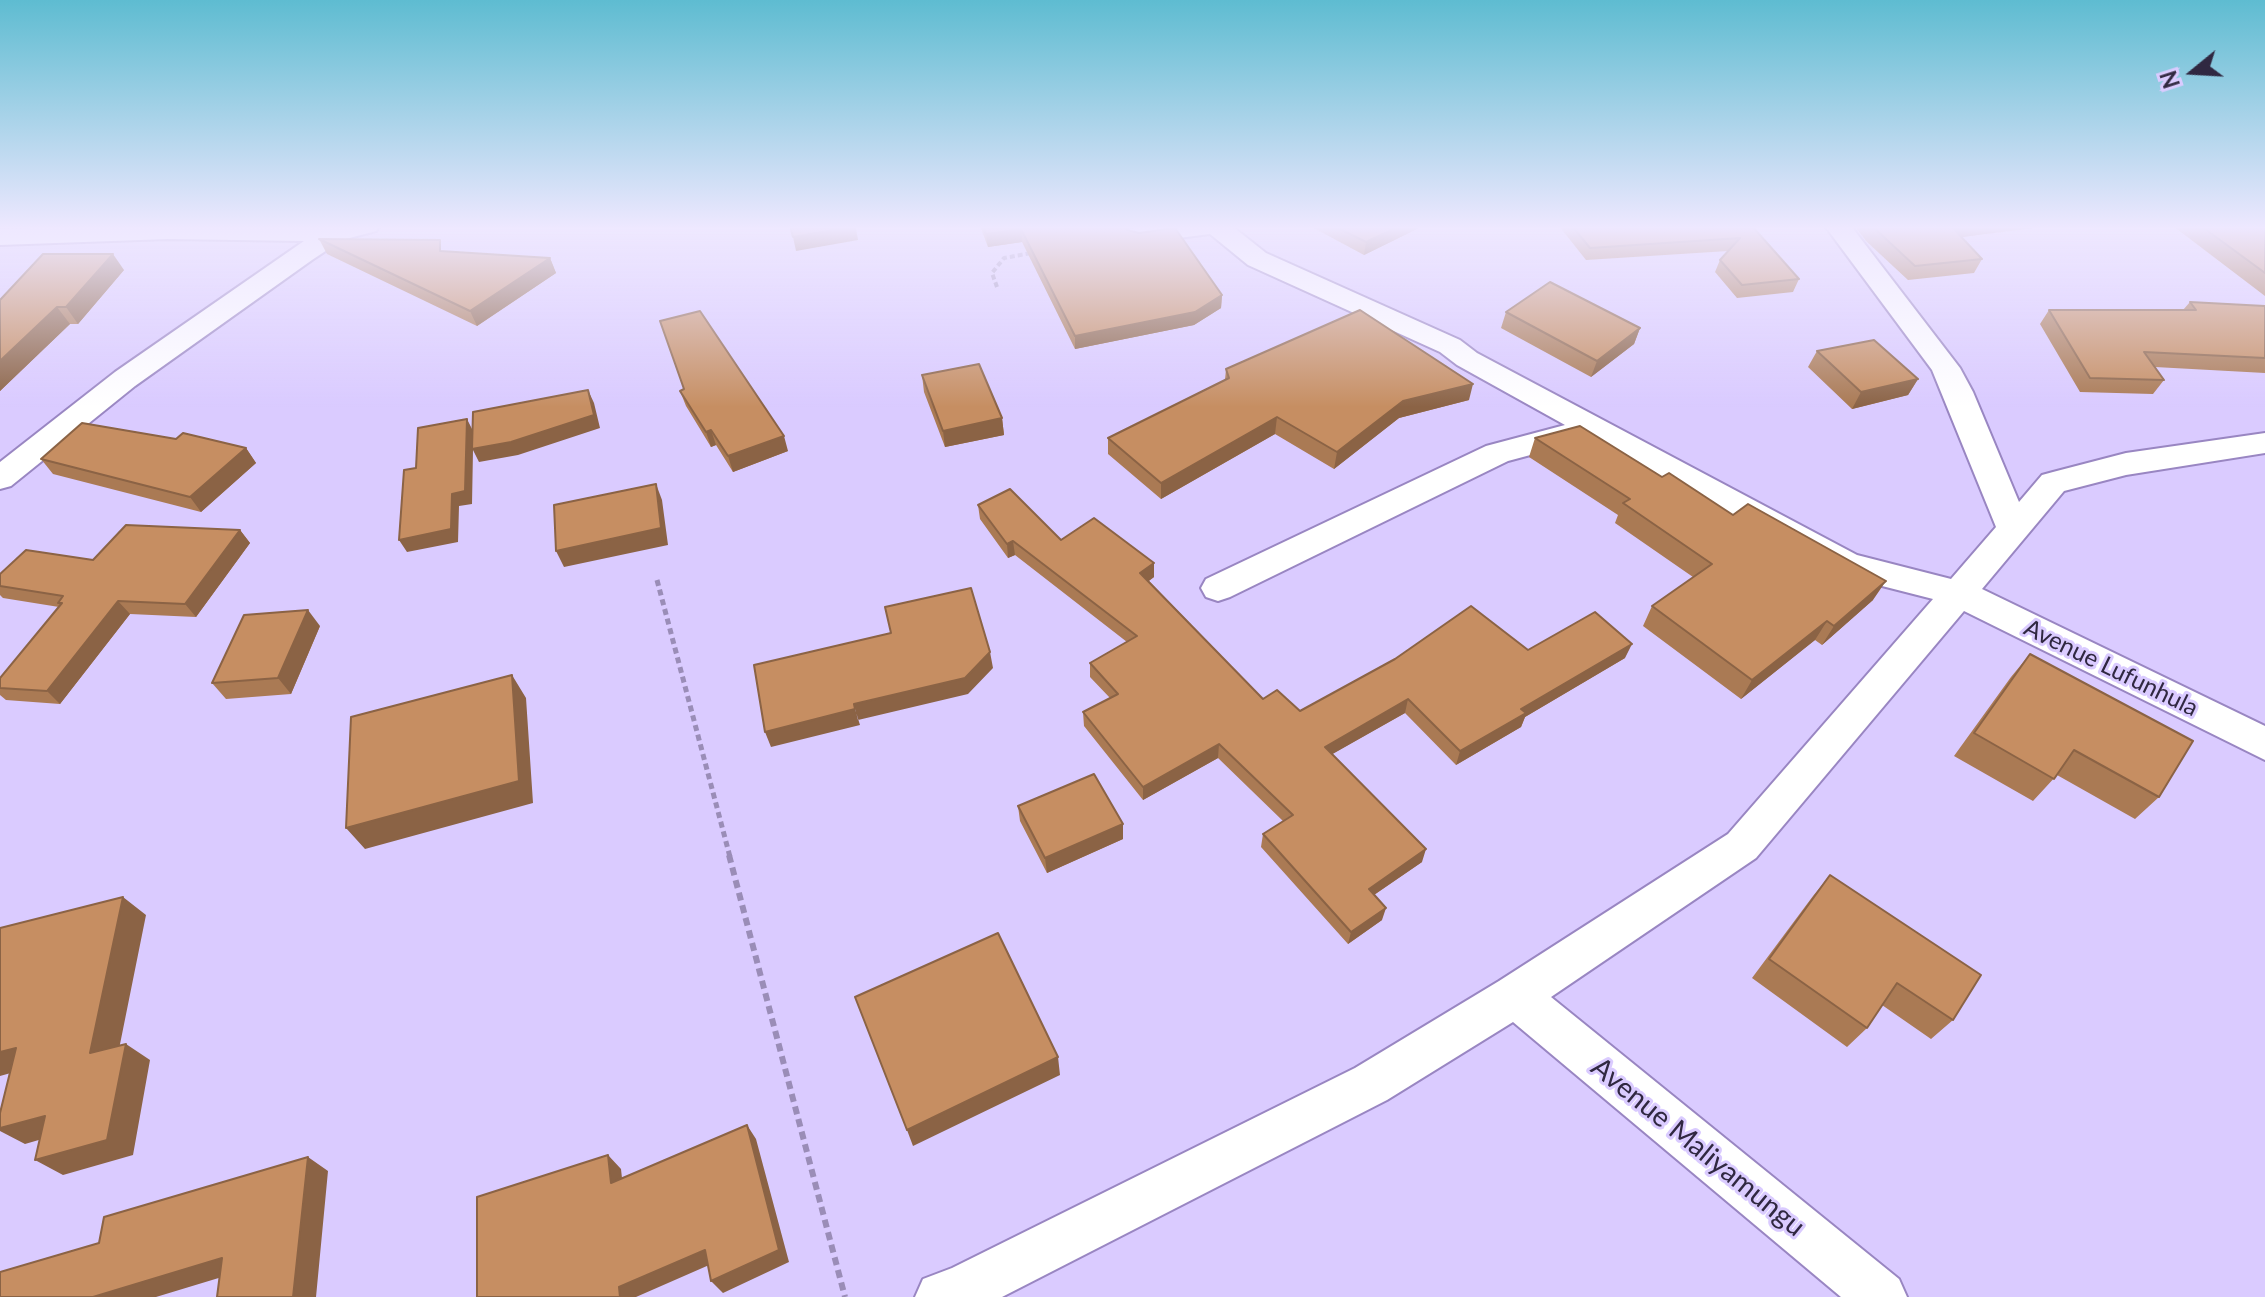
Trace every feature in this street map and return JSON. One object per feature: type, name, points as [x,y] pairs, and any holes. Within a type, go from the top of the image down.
[{"type":"street","points":[[0,478],[125,379],[258,287]]},
{"type":"street","name":"Avenue Lufunhula","points":[[1314,287],[1450,346],[1467,359],[1847,565],[1958,593],[2265,744]]},
{"type":"street","points":[[1884,287],[1945,368],[1958,392],[2013,528]]},
{"type":"street","points":[[1218,588],[1497,453],[1593,427]]},
{"type":"street","points":[[941,1297],[960,1291],[1371,1084],[1515,996],[1742,846],[2053,483],[2126,464],[2265,443]]},
{"type":"street","name":"Avenue Maliyamungu","points":[[1515,996],[1881,1297]]},
{"type":"path","points":[[657,580],[845,1297]]},
{"type":"building","points":[[13,287],[84,287],[66,307],[57,307],[0,361],[0,300]]},
{"type":"building","points":[[419,287],[507,287],[470,311]]},
{"type":"building","points":[[1050,287],[1216,287],[1222,295],[1195,312],[1075,336]]},
{"type":"building","points":[[1543,287],[1559,287],[1640,328],[1597,361],[1506,312]]},
{"type":"building","points":[[2190,302],[2265,306],[2265,358],[2144,352],[2164,380],[2090,378],[2049,310],[2196,310]]},
{"type":"building","points":[[1360,310],[1473,384],[1403,401],[1337,452],[1277,417],[1161,483],[1108,438],[1229,378],[1226,369]]},
{"type":"building","points":[[700,311],[784,436],[728,456],[711,430],[706,432],[680,391],[684,389],[660,321]]},
{"type":"building","points":[[1874,340],[1918,379],[1861,392],[1817,351]]},
{"type":"building","points":[[979,364],[1002,418],[943,431],[922,375]]},
{"type":"building","points":[[588,390],[594,415],[511,442],[472,449],[473,412]]},
{"type":"building","points":[[467,419],[465,491],[452,494],[451,529],[399,540],[404,470],[416,468],[418,428]]},
{"type":"building","points":[[82,423],[176,439],[183,433],[246,448],[190,497],[41,459]]},
{"type":"building","points":[[1580,426],[1662,477],[1669,473],[1733,515],[1748,504],[1886,581],[1834,626],[1827,621],[1752,680],[1652,606],[1712,564],[1623,503],[1630,499],[1535,438]]},
{"type":"building","points":[[656,484],[661,528],[556,551],[554,505]]},
{"type":"building","points":[[1010,489],[1061,540],[1094,518],[1154,563],[1140,573],[1263,699],[1277,690],[1300,711],[1395,659],[1471,606],[1528,650],[1595,612],[1632,644],[1521,709],[1526,713],[1460,751],[1408,699],[1325,747],[1426,849],[1369,889],[1386,908],[1351,932],[1263,834],[1293,815],[1219,744],[1143,787],[1083,712],[1118,694],[1090,663],[1137,636],[1013,541],[1007,544],[978,505]]},
{"type":"building","points":[[126,525],[240,530],[185,604],[118,601],[47,691],[0,688],[0,678],[62,603],[58,603],[63,596],[0,586],[0,574],[26,550],[93,560]]},
{"type":"building","points":[[971,588],[990,652],[965,678],[854,704],[855,709],[765,732],[754,665],[891,633],[885,607]]},
{"type":"building","points":[[308,610],[278,678],[212,683],[244,615]]},
{"type":"building","points":[[2030,654],[2193,741],[2159,797],[2074,750],[2054,779],[1974,733]]},
{"type":"building","points":[[512,675],[519,781],[346,828],[351,717]]},
{"type":"building","points":[[1094,774],[1123,824],[1045,858],[1018,806]]},
{"type":"building","points":[[1830,875],[1981,975],[1953,1020],[1897,983],[1867,1028],[1769,959]]},
{"type":"building","points":[[123,897],[90,1053],[126,1044],[107,1140],[35,1160],[45,1116],[0,1128],[0,1113],[16,1048],[0,1052],[0,928]]},
{"type":"building","points":[[998,933],[1058,1057],[907,1130],[855,997]]},
{"type":"building","points":[[747,1125],[779,1250],[711,1281],[705,1250],[619,1287],[620,1297],[477,1297],[477,1197],[608,1155],[611,1183]]},
{"type":"building","points":[[308,1157],[293,1297],[217,1297],[222,1258],[93,1297],[0,1297],[0,1272],[99,1243],[104,1217]]}]
